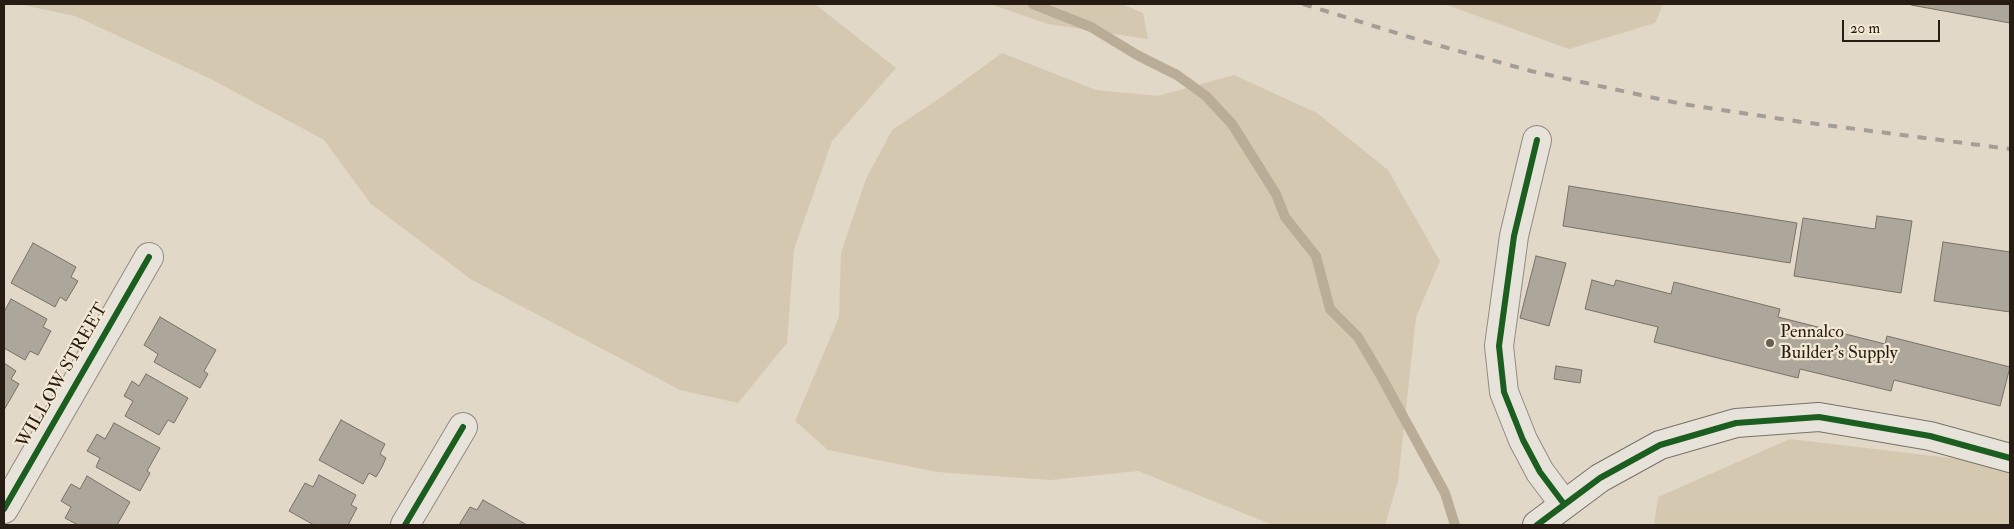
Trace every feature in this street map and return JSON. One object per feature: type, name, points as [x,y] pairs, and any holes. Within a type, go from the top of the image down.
[{"type":"street","points":[[1537,140],[1514,236],[1499,346],[1504,392],[1540,472],[1564,504]]},
{"type":"street","name":"WILLOW STREET","points":[[4,509],[149,258]]},
{"type":"street","points":[[1538,525],[1600,478],[1660,445],[1736,423],[1819,417],[1930,436],[2010,458]]},
{"type":"street","points":[[405,525],[463,427]]},
{"type":"shaded area","points":[[18,4],[815,4],[896,68],[832,141],[794,249],[787,343],[738,403],[680,390],[472,280],[371,204],[324,140],[211,79],[75,16]]},
{"type":"shaded area","points":[[990,4],[1122,4],[1143,13],[1148,39],[1048,24]]},
{"type":"shaded area","points":[[1444,4],[1663,4],[1655,23],[1569,49]]},
{"type":"shaded area","points":[[1002,53],[1096,90],[1158,96],[1234,75],[1317,113],[1388,170],[1440,261],[1416,317],[1398,481],[1385,525],[1273,525],[1138,471],[1051,480],[937,472],[828,450],[795,421],[839,317],[841,253],[866,179],[892,130]]},
{"type":"shaded area","points":[[1790,439],[2010,465],[2010,525],[1654,525],[1658,497]]},
{"type":"building","points":[[2010,4],[2010,23],[1911,5]]},
{"type":"building","points":[[1569,186],[1797,223],[1790,263],[1563,226]]},
{"type":"building","points":[[1877,216],[1912,221],[1901,293],[1794,276],[1803,218],[1875,229]]},
{"type":"building","points":[[1943,242],[2010,252],[2010,312],[1934,301]]},
{"type":"building","points":[[33,243],[76,267],[71,277],[78,281],[66,301],[60,297],[55,307],[11,283]]},
{"type":"building","points":[[1536,256],[1566,263],[1549,326],[1520,318]]},
{"type":"building","name":"Pennalco Builder's Supply","points":[[1592,280],[1614,286],[1616,280],[1671,294],[1674,282],[1780,309],[1778,317],[1885,344],[1887,336],[2010,367],[2000,406],[1894,380],[1891,391],[1800,369],[1798,378],[1654,342],[1658,327],[1585,309]]},
{"type":"building","points":[[11,299],[47,319],[43,327],[51,331],[38,355],[30,351],[25,360],[4,348],[4,312]]},
{"type":"building","points":[[160,317],[216,350],[204,371],[208,374],[200,388],[154,362],[158,354],[144,345]]},
{"type":"building","points":[[4,363],[16,371],[11,379],[19,384],[4,410]]},
{"type":"building","points":[[1556,366],[1582,370],[1580,383],[1554,379]]},
{"type":"building","points":[[146,374],[188,398],[174,423],[168,420],[159,435],[125,416],[133,401],[124,396],[132,381],[139,386]]},
{"type":"building","points":[[341,420],[385,444],[380,454],[386,458],[382,467],[376,477],[369,473],[363,484],[319,460]]},
{"type":"building","points":[[114,423],[160,448],[147,471],[150,473],[140,491],[96,467],[100,458],[87,451],[97,434],[105,439]]},
{"type":"building","points":[[319,475],[356,495],[351,505],[357,508],[348,525],[314,525],[289,511],[305,483],[313,487]]},
{"type":"building","points":[[87,476],[130,502],[117,525],[78,525],[65,518],[71,507],[61,501],[71,484],[80,489]]},
{"type":"building","points":[[483,500],[527,525],[459,525],[470,507],[477,510]]},
{"type":"waterway","points":[[1033,4],[1091,27],[1137,55],[1177,75],[1206,96],[1232,124],[1276,194],[1285,217],[1316,256],[1330,309],[1358,337],[1381,376],[1445,493],[1455,525]]},
{"type":"railway","points":[[1303,4],[1419,40],[1531,71],[1682,104],[1802,122],[2010,149]]},
{"type":"cycle path","points":[[1537,140],[1514,236],[1499,346],[1504,392],[1523,440],[1540,472],[1564,504]]},
{"type":"cycle path","points":[[4,509],[149,257]]},
{"type":"cycle path","points":[[1537,525],[1600,478],[1660,445],[1736,423],[1819,417],[1930,436],[2010,458]]},
{"type":"cycle path","points":[[405,525],[463,427]]},
{"type":"place","name":"Pennalco Builder's Supply","points":[[1770,343]]}]
